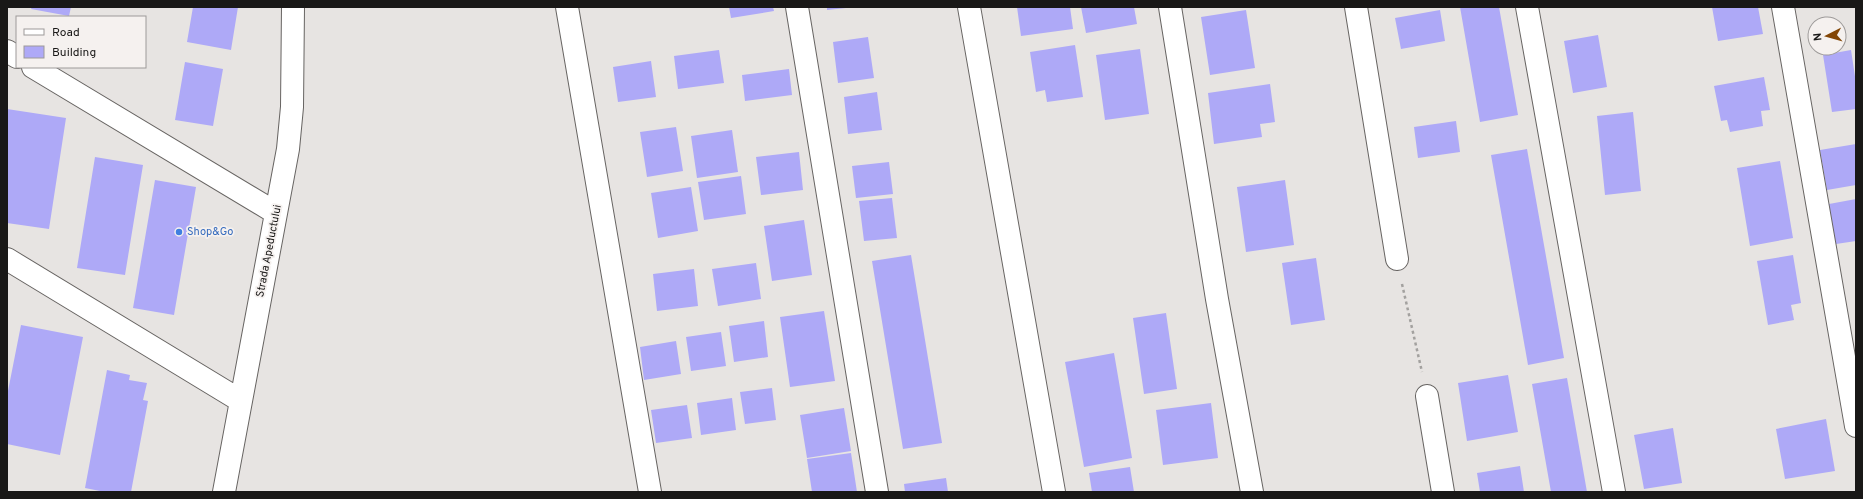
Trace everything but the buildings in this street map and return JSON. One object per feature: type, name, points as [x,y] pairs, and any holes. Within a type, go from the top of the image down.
[{"type":"street","name":"Strada Apeductului","points":[[224,492],[288,149],[292,106],[293,7]]},
{"type":"street","points":[[567,7],[650,492]]},
{"type":"street","points":[[797,7],[877,492]]},
{"type":"street","points":[[969,7],[1054,492]]},
{"type":"street","points":[[1170,7],[1219,306],[1252,492]]},
{"type":"street","points":[[1356,7],[1397,259]]},
{"type":"street","points":[[1527,7],[1614,492]]},
{"type":"street","points":[[1783,7],[1856,426]]},
{"type":"street","points":[[7,51],[16,56]]},
{"type":"street","points":[[35,68],[276,213]]},
{"type":"street","points":[[7,259],[241,401]]},
{"type":"street","points":[[1427,396],[1442,492]]},
{"type":"path","points":[[1397,259],[1427,396]]},
{"type":"place","name":"Shop&Go","points":[[179,232]]}]
